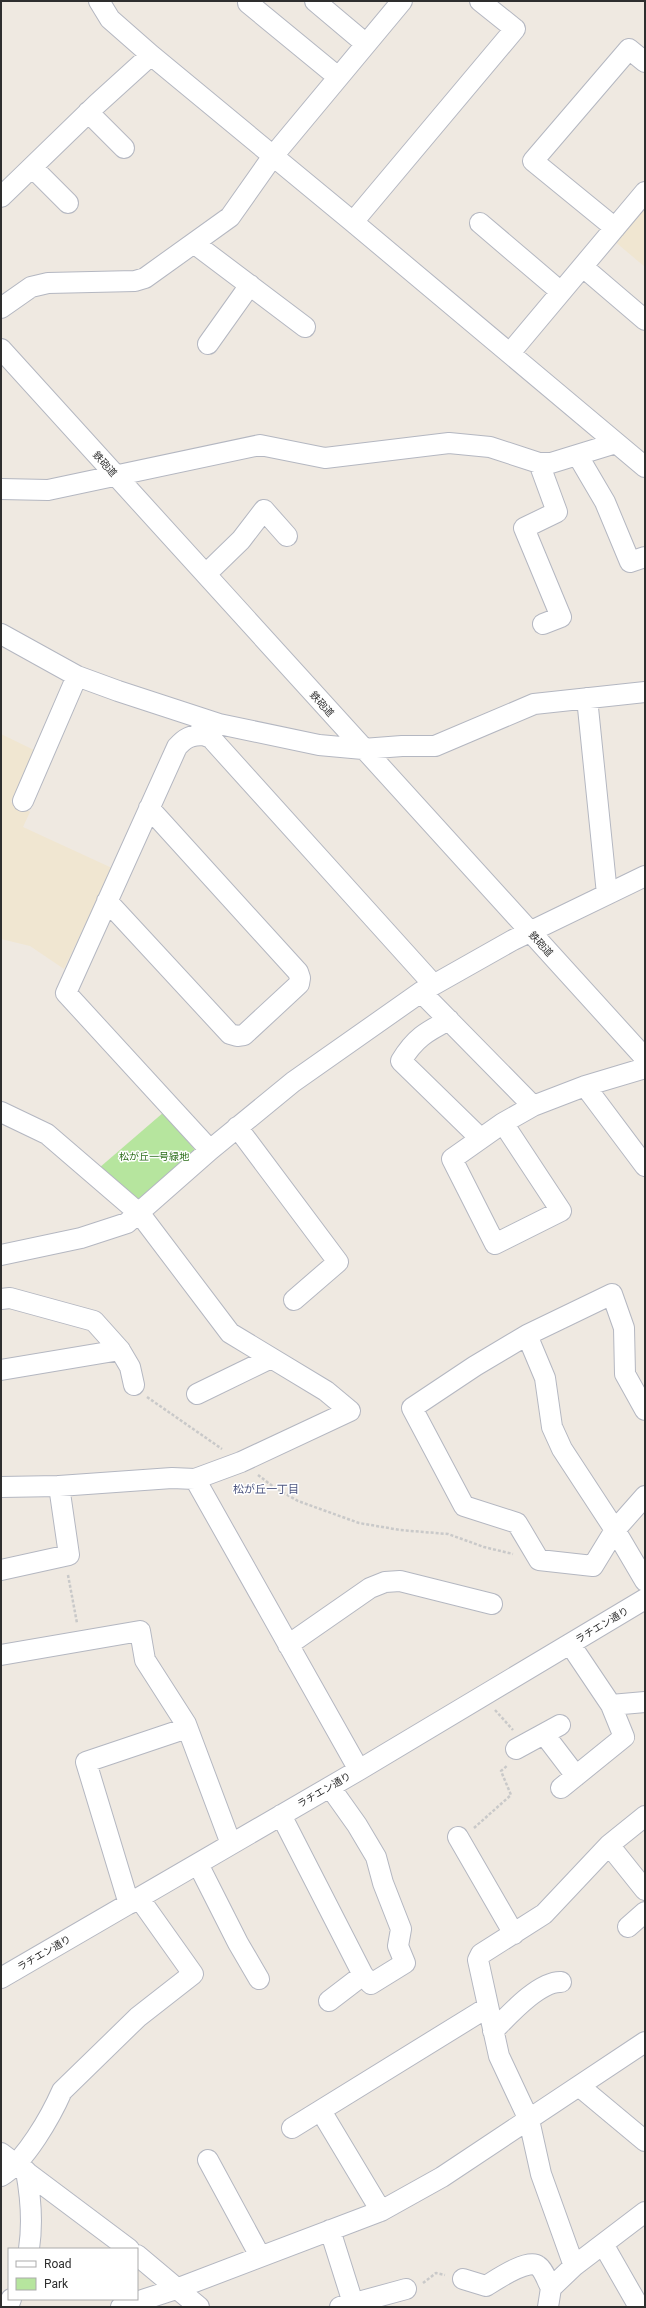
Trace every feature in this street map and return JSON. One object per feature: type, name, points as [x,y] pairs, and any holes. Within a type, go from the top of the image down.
[{"type":"street","points":[[99,1],[110,19],[151,55],[645,467]]},
{"type":"street","points":[[250,1],[248,3],[338,77]]},
{"type":"street","points":[[315,1],[366,44]]},
{"type":"street","points":[[1,308],[31,287],[48,283],[134,281],[145,278],[195,244],[230,217],[273,156],[402,1]]},
{"type":"street","points":[[353,222],[515,29],[480,1]]},
{"type":"street","points":[[615,228],[533,161],[629,49],[645,62]]},
{"type":"street","points":[[1,197],[88,112],[151,55]]},
{"type":"street","points":[[88,112],[124,148]]},
{"type":"street","points":[[32,167],[68,203]]},
{"type":"street","points":[[510,353],[645,192]]},
{"type":"street","points":[[480,223],[562,292]]},
{"type":"street","points":[[195,244],[305,327]]},
{"type":"street","points":[[583,267],[645,320]]},
{"type":"street","points":[[208,344],[250,286]]},
{"type":"street","name":"鉄砲道","points":[[1,349],[645,1058]]},
{"type":"street","points":[[1,489],[48,490],[260,445],[275,446],[325,458],[449,443],[463,443],[490,447],[538,463],[551,463],[578,456],[616,443]]},
{"type":"street","points":[[578,456],[605,502],[630,562],[645,556]]},
{"type":"street","points":[[538,463],[557,512],[524,528],[561,617],[543,624]]},
{"type":"street","points":[[206,574],[241,540],[264,510],[287,536]]},
{"type":"street","points":[[1,634],[77,676],[202,726],[219,724],[318,746],[363,749],[402,746],[436,746],[534,704],[645,692]]},
{"type":"street","points":[[23,801],[77,676]]},
{"type":"street","points":[[588,698],[607,894]]},
{"type":"street","points":[[202,726],[177,747],[66,993],[210,1150]]},
{"type":"street","points":[[202,726],[427,988],[449,1020],[533,1106]]},
{"type":"street","points":[[107,901],[230,1034],[237,1036],[244,1034],[299,984],[300,978],[298,972],[149,808]]},
{"type":"street","points":[[1,1255],[81,1238],[127,1223],[140,1214],[237,1127],[293,1082],[427,988],[530,932],[645,876]]},
{"type":"street","points":[[449,1020],[421,1035],[410,1045],[401,1061],[480,1138]]},
{"type":"street","points":[[502,1123],[561,1211],[495,1244],[452,1159],[502,1123],[533,1106],[585,1086],[645,1068]]},
{"type":"street","points":[[585,1086],[645,1166]]},
{"type":"street","points":[[1,1112],[47,1134],[140,1214],[230,1333],[326,1391],[350,1411],[241,1462],[195,1479],[172,1478],[59,1486],[1,1487]]},
{"type":"street","points":[[237,1127],[338,1262],[294,1300]]},
{"type":"street","points":[[645,1410],[625,1374],[624,1328],[612,1294],[527,1335],[475,1366],[412,1408],[464,1506],[517,1523],[539,1560],[593,1566],[615,1530],[645,1496]]},
{"type":"street","points":[[1,1299],[10,1298],[94,1321],[120,1350],[130,1367],[134,1384]]},
{"type":"street","points":[[527,1335],[545,1378],[552,1427],[562,1449],[615,1530],[645,1581]]},
{"type":"street","points":[[1,1370],[120,1350]]},
{"type":"street","points":[[197,1394],[271,1358]]},
{"type":"street","points":[[195,1479],[359,1770]]},
{"type":"street","points":[[1,1570],[69,1556],[59,1486]]},
{"type":"street","points":[[288,1646],[370,1588],[385,1582],[400,1581],[492,1604]]},
{"type":"street","name":"ラチエン通り","points":[[1,1978],[359,1770],[645,1599]]},
{"type":"street","points":[[1,1655],[140,1631],[145,1660],[187,1728],[231,1844]]},
{"type":"street","points":[[561,1788],[624,1737],[611,1705],[570,1644]]},
{"type":"street","points":[[611,1705],[645,1702]]},
{"type":"street","points":[[1,2176],[22,2167],[56,2105],[62,2091],[138,2017],[193,1974],[134,1901],[86,1762],[187,1728]]},
{"type":"street","points":[[516,1749],[552,1729],[576,1776]]},
{"type":"street","points":[[281,1815],[363,1975],[371,1984],[405,1963],[398,1946],[401,1929],[376,1857],[358,1825],[330,1787]]},
{"type":"street","points":[[574,2266],[541,2174],[529,2120],[499,2056],[478,1960],[481,1954],[544,1914],[609,1845],[645,1816]]},
{"type":"street","points":[[459,1839],[514,1934]]},
{"type":"street","points":[[609,1845],[645,1890]]},
{"type":"street","points":[[198,1864],[238,1943],[259,1979]]},
{"type":"street","points":[[628,1927],[645,1912]]},
{"type":"street","points":[[329,2001],[363,1975]]},
{"type":"street","points":[[493,2031],[522,2002],[554,1982],[561,1982]]},
{"type":"street","points":[[292,2128],[488,2007]]},
{"type":"street","points":[[121,2307],[176,2289],[381,2211],[442,2177],[645,2042]]},
{"type":"street","points":[[580,2086],[645,2141]]},
{"type":"street","points":[[321,2111],[381,2211]]},
{"type":"street","points":[[1,2153],[22,2167],[85,2217],[129,2248]]},
{"type":"street","points":[[208,2160],[260,2256]]},
{"type":"street","points":[[22,2167],[31,2197],[33,2226],[29,2248]]},
{"type":"street","points":[[548,2307],[551,2288],[574,2266],[645,2212]]},
{"type":"street","points":[[330,2230],[347,2305],[406,2290]]},
{"type":"street","points":[[603,2244],[639,2307]]},
{"type":"street","points":[[138,2257],[199,2307]]},
{"type":"street","points":[[463,2279],[486,2286],[525,2264],[534,2264],[539,2266],[551,2288]]},
{"type":"path","points":[[134,1384],[144,1395],[241,1462],[275,1488],[292,1498],[359,1523],[400,1530],[448,1534],[484,1547],[539,1560]]},
{"type":"path","points":[[65,1556],[80,1641]]},
{"type":"path","points":[[459,1839],[511,1795],[501,1771],[517,1757],[513,1731],[482,1696]]},
{"type":"path","points":[[406,2290],[426,2282],[436,2273],[463,2279]]},
{"type":"shaded area","points":[[645,203],[645,267],[613,240]]},
{"type":"shaded area","points":[[1,734],[36,751],[11,802],[30,812],[23,827],[112,868],[64,969],[30,946],[1,939]]},
{"type":"green space","name":"松が丘一号緑地","points":[[164,1112],[199,1155],[134,1207],[99,1168]]},
{"type":"district","name":"松が丘一丁目","points":[[266,1489]]}]
